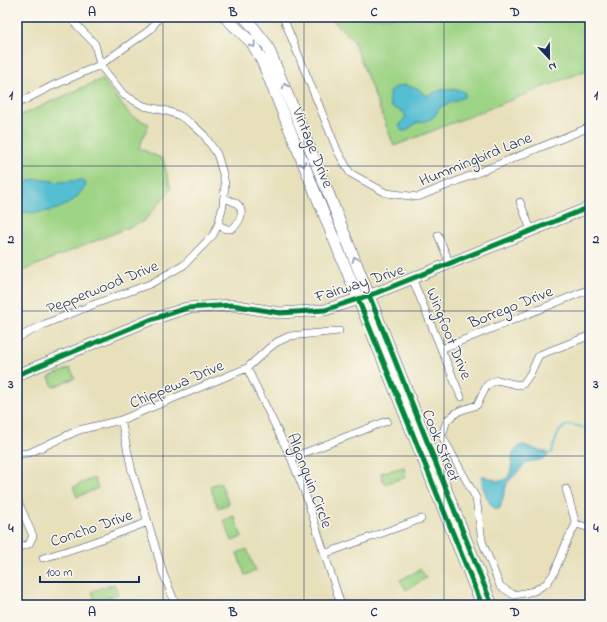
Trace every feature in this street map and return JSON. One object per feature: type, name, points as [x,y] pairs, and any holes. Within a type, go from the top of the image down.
[{"type":"street","points":[[69,17],[95,44],[100,66]]},
{"type":"street","points":[[17,104],[52,86],[100,66],[151,29],[159,17]]},
{"type":"street","name":"Vintage Drive","points":[[226,17],[252,43],[262,61],[358,299]]},
{"type":"street","name":"Vintage Drive","points":[[244,17],[267,45],[369,295]]},
{"type":"street","name":"Hummingbird Lane","points":[[283,17],[338,152],[350,173],[386,193],[418,197],[590,127]]},
{"type":"street","name":"Pepperwood Drive","points":[[17,338],[45,324],[150,284],[184,265],[206,244],[218,225],[224,198],[225,184],[217,154],[204,135],[180,116],[167,111],[144,106],[124,95],[100,66]]},
{"type":"street","points":[[218,225],[231,229],[238,224],[241,216],[241,211],[238,204],[224,198]]},
{"type":"street","points":[[520,202],[531,230]]},
{"type":"street","name":"Fairway Drive","points":[[17,375],[150,320],[187,308],[232,305],[280,313],[325,310],[450,264],[590,207]]},
{"type":"street","points":[[438,235],[450,264]]},
{"type":"street","name":"Wingfoot Drive","points":[[412,278],[461,397]]},
{"type":"street","name":"Borrego Drive","points":[[441,349],[590,289]]},
{"type":"street","name":"Cook Street","points":[[369,295],[492,605]]},
{"type":"street","name":"Cook Street","points":[[358,299],[482,605]]},
{"type":"street","name":"Chippewa Drive","points":[[17,454],[29,453],[79,430],[121,420],[247,368],[269,348],[282,339],[290,336],[339,331]]},
{"type":"street","points":[[566,489],[576,524],[554,573],[547,583],[534,591],[514,595],[500,586],[482,541],[476,498],[442,436],[447,420],[460,411],[477,405],[487,385],[497,380],[518,385],[523,384],[530,374],[539,355],[586,337],[590,338]]},
{"type":"street","name":"Algonquin Circle","points":[[247,368],[291,458],[305,493],[341,605]]},
{"type":"street","points":[[121,420],[132,471],[163,573],[176,605]]},
{"type":"street","points":[[291,458],[387,421]]},
{"type":"street","points":[[17,499],[33,536],[29,544],[17,548]]},
{"type":"street","points":[[324,554],[421,519]]},
{"type":"street","name":"Concho Drive","points":[[43,558],[102,540],[148,522]]},
{"type":"street","points":[[576,524],[590,528]]},
{"type":"green space","points":[[329,17],[590,17],[590,69],[394,146],[353,40]]},
{"type":"green space","points":[[102,79],[131,116],[149,124],[139,148],[163,159],[171,189],[144,221],[17,273],[17,117]]},
{"type":"green space","points":[[70,368],[75,378],[53,387],[49,377]]},
{"type":"green space","points":[[404,467],[406,477],[384,484],[381,473]]},
{"type":"green space","points":[[94,478],[98,488],[77,497],[73,487]]},
{"type":"green space","points":[[220,482],[229,504],[218,508],[210,486]]},
{"type":"green space","points":[[234,516],[242,537],[232,541],[224,520]]},
{"type":"green space","points":[[247,549],[256,571],[245,575],[237,553]]},
{"type":"green space","points":[[421,569],[426,578],[406,590],[400,580]]},
{"type":"green space","points":[[114,584],[118,594],[95,602],[92,591]]},
{"type":"water","points":[[404,85],[417,88],[425,95],[429,95],[440,90],[452,89],[463,91],[466,95],[440,107],[434,117],[426,121],[416,123],[406,131],[402,131],[399,126],[406,116],[402,111],[391,107],[389,94],[392,89]]},
{"type":"water","points":[[37,179],[61,182],[82,180],[86,183],[84,189],[74,199],[60,208],[34,213],[17,212],[17,189],[31,180]]},
{"type":"water","points":[[524,445],[547,452],[547,457],[544,459],[527,462],[507,483],[500,508],[497,510],[494,509],[485,493],[481,479],[482,476],[501,481],[508,477],[513,452],[520,446]]},
{"type":"waterway","points":[[548,455],[552,452],[558,433],[565,426],[574,425],[590,428]]},
{"type":"waterway","points":[[586,428],[590,436]]},
{"type":"cycle path","points":[[17,375],[150,320],[187,308],[232,305],[280,313],[325,310],[376,293],[590,207]]},
{"type":"cycle path","points":[[369,295],[492,605]]},
{"type":"cycle path","points":[[358,299],[482,605]]}]
